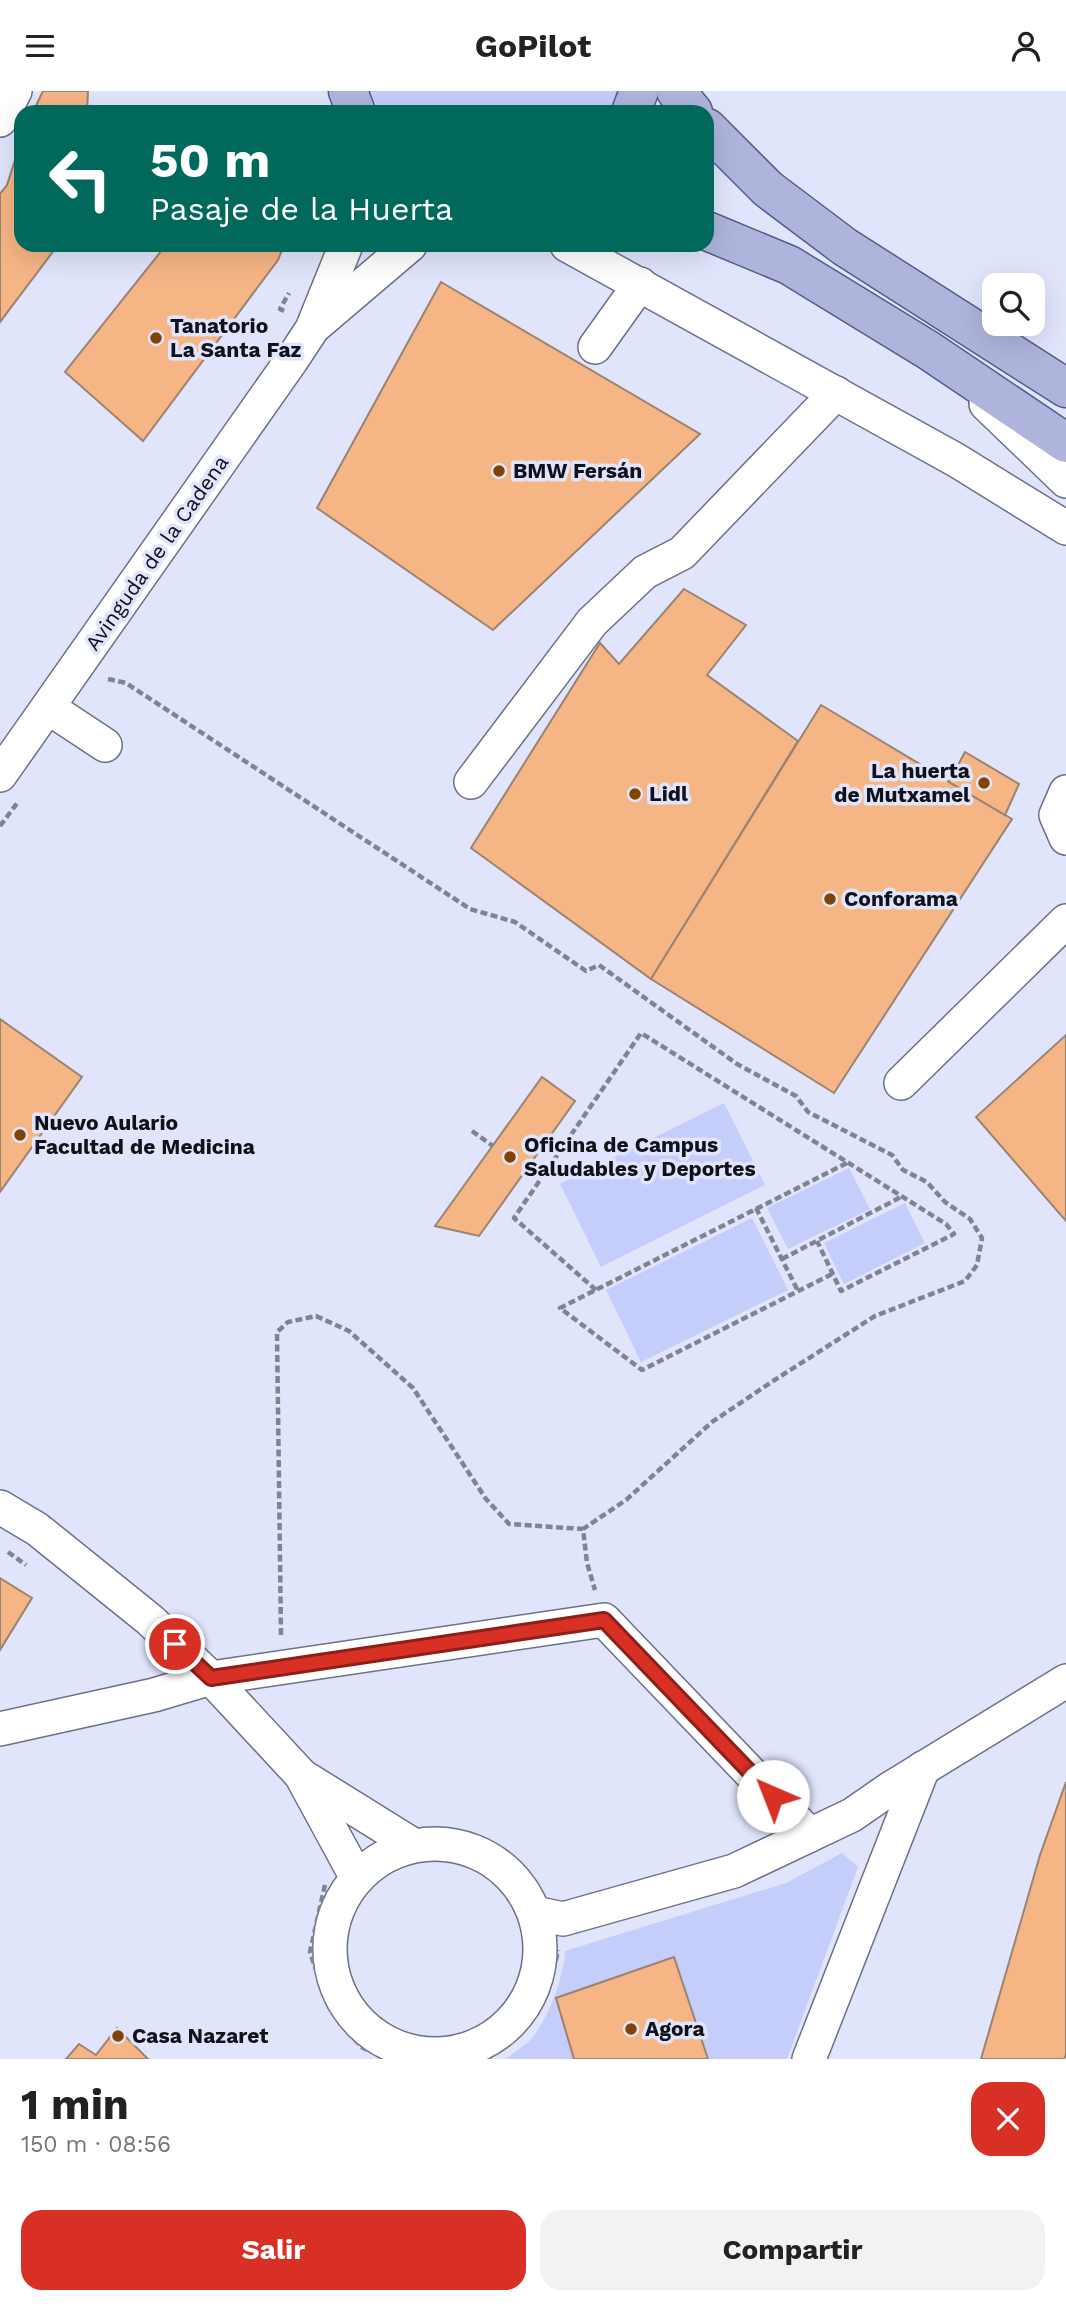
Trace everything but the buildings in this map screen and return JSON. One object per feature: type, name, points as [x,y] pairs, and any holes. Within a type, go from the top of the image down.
[{"type":"main road","points":[[676,91],[687,105]]},
{"type":"main road","points":[[714,135],[768,189],[845,247],[1066,388]]},
{"type":"main road","points":[[714,234],[789,265],[928,350],[1066,443]]},
{"type":"street","points":[[0,120],[15,91]]},
{"type":"street","name":"Avinguda de la Cadena","points":[[0,775],[312,329],[343,252]]},
{"type":"street","name":"Avinguda de la Cadena","points":[[312,329],[402,252]]},
{"type":"street","points":[[580,252],[956,460],[1066,528]]},
{"type":"street","points":[[595,347],[640,284]]},
{"type":"street","points":[[928,350],[1066,481]]},
{"type":"street","points":[[471,782],[592,622],[645,572],[682,553],[836,393]]},
{"type":"street","points":[[48,708],[105,745]]},
{"type":"street","points":[[1066,792],[1056,815],[1066,838]]},
{"type":"street","points":[[901,1083],[1066,921]]},
{"type":"street","points":[[0,1507],[37,1529],[140,1612],[211,1678],[301,1775],[413,1846]]},
{"type":"street","points":[[0,1729],[154,1695],[211,1678],[604,1620],[810,1835]]},
{"type":"street","points":[[546,1924],[734,1871],[852,1815],[923,1768],[1066,1681]]},
{"type":"street","points":[[809,2059],[923,1768]]},
{"type":"street","points":[[301,1775],[342,1880],[342,1898],[332,1928],[330,1959],[338,1990],[354,2017],[378,2038],[407,2052],[426,2057],[469,2050],[496,2036],[519,2014],[534,1987],[546,1924],[505,1869],[477,1852],[446,1843],[413,1846],[382,1857],[342,1880]]},
{"type":"path","points":[[108,679],[126,683],[470,909],[515,922],[586,971],[599,965],[737,1064],[796,1096],[808,1112],[892,1155],[903,1170],[927,1182],[945,1202],[970,1219],[982,1238],[977,1265],[965,1281],[875,1316],[773,1381],[712,1422],[626,1500],[583,1529],[509,1524],[486,1499],[413,1388],[349,1331],[316,1316],[288,1322],[277,1332],[281,1668]]},
{"type":"path","points":[[596,1290],[514,1218],[641,1033],[946,1224],[954,1234],[841,1291],[817,1241]]},
{"type":"path","points":[[472,1131],[493,1146]]},
{"type":"path","points":[[832,1274],[642,1370],[560,1308],[848,1163]]},
{"type":"path","points":[[527,1168],[542,1178]]},
{"type":"path","points":[[782,1259],[902,1197]]},
{"type":"path","points":[[757,1208],[798,1291]]},
{"type":"path","points":[[583,1529],[586,1563],[604,1620]]},
{"type":"path","points":[[0,1546],[27,1566]]},
{"type":"path","points":[[342,1880],[324,1887],[310,1952],[328,2006],[349,2035],[363,2048],[426,2057]]},
{"type":"shaded area","points":[[370,91],[619,91],[614,105],[377,105]]},
{"type":"shaded area","points":[[724,1103],[765,1185],[601,1267],[560,1184]]},
{"type":"shaded area","points":[[849,1168],[870,1209],[788,1249],[767,1208]]},
{"type":"shaded area","points":[[905,1203],[925,1243],[844,1284],[824,1243]]},
{"type":"shaded area","points":[[752,1218],[788,1290],[641,1362],[606,1290]]},
{"type":"shaded area","points":[[842,1853],[858,1867],[787,2059],[506,2059],[528,2042],[542,2024],[558,1986],[565,1951],[786,1883]]},
{"type":"place","name":"Tanatorio La Santa Faz","points":[[156,338]]},
{"type":"place","name":"BMW Fersán","points":[[499,471]]},
{"type":"place","name":"La huerta de Mutxamel","points":[[984,783]]},
{"type":"place","name":"Lidl","points":[[635,794]]},
{"type":"place","name":"Conforama","points":[[830,899]]},
{"type":"place","name":"Nuevo Aulario Facultad de Medicina","points":[[20,1135]]},
{"type":"place","name":"Oficina de Campus Saludables y Deportes","points":[[510,1157]]},
{"type":"place","name":"Agora","points":[[631,2029]]},
{"type":"place","name":"Casa Nazaret","points":[[118,2036]]},
{"type":"route","points":[[175,1644],[211,1678],[604,1620],[773,1796]]}]
